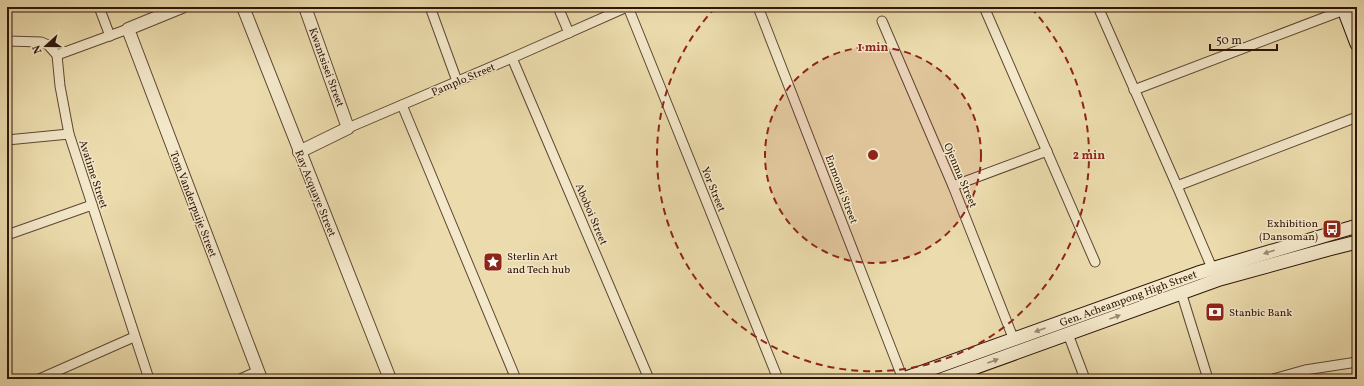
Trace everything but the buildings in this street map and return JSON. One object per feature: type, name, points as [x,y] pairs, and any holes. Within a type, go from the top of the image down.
[{"type":"main road","points":[[1343,8],[1357,44]]},
{"type":"main road","name":"Gen. Acheampong High Street","points":[[903,379],[1212,268],[1357,226]]},
{"type":"main road","name":"Gen. Acheampong High Street","points":[[943,379],[960,376],[1068,334],[1220,279],[1357,242]]},
{"type":"street","points":[[99,7],[110,36]]},
{"type":"street","points":[[7,41],[41,42],[48,45],[57,55],[110,36],[182,7]]},
{"type":"street","name":"Ray Acquaye Street","points":[[243,7],[299,152],[390,379]]},
{"type":"street","name":"Kwantsisei Street","points":[[305,7],[348,128]]},
{"type":"street","points":[[430,7],[457,81]]},
{"type":"street","points":[[558,7],[569,33]]},
{"type":"street","name":"Pamplo Street","points":[[299,152],[348,128],[628,7]]},
{"type":"street","name":"Yor Street","points":[[628,7],[778,379]]},
{"type":"street","name":"Enmomi Street","points":[[758,7],[903,379]]},
{"type":"street","points":[[984,7],[1095,262]]},
{"type":"street","points":[[1098,7],[1212,268]]},
{"type":"street","points":[[1134,90],[1343,8]]},
{"type":"street","name":"Ojenma Street","points":[[882,21],[953,186],[1014,340]]},
{"type":"street","name":"Tom Vanderpuije Street","points":[[128,29],[259,375]]},
{"type":"street","name":"Avatime Street","points":[[57,55],[60,86],[69,134],[134,337],[149,379]]},
{"type":"street","name":"Aboboi Street","points":[[512,58],[649,379]]},
{"type":"street","points":[[402,105],[516,379]]},
{"type":"street","points":[[1177,186],[1357,117]]},
{"type":"street","points":[[7,140],[69,134]]},
{"type":"street","points":[[953,186],[1047,151]]},
{"type":"street","points":[[7,235],[92,205]]},
{"type":"street","points":[[1181,292],[1208,379]]},
{"type":"street","points":[[1068,334],[1085,379]]},
{"type":"street","points":[[39,379],[134,337]]},
{"type":"street","points":[[1273,379],[1307,375],[1357,362]]},
{"type":"street","points":[[240,379],[259,375]]},
{"type":"place","name":"Exhibition (Dansoman)","points":[[1332,229]]},
{"type":"place","name":"Sterlin Art and Tech hub","points":[[493,262]]},
{"type":"place","name":"Stanbic Bank","points":[[1215,312]]}]
